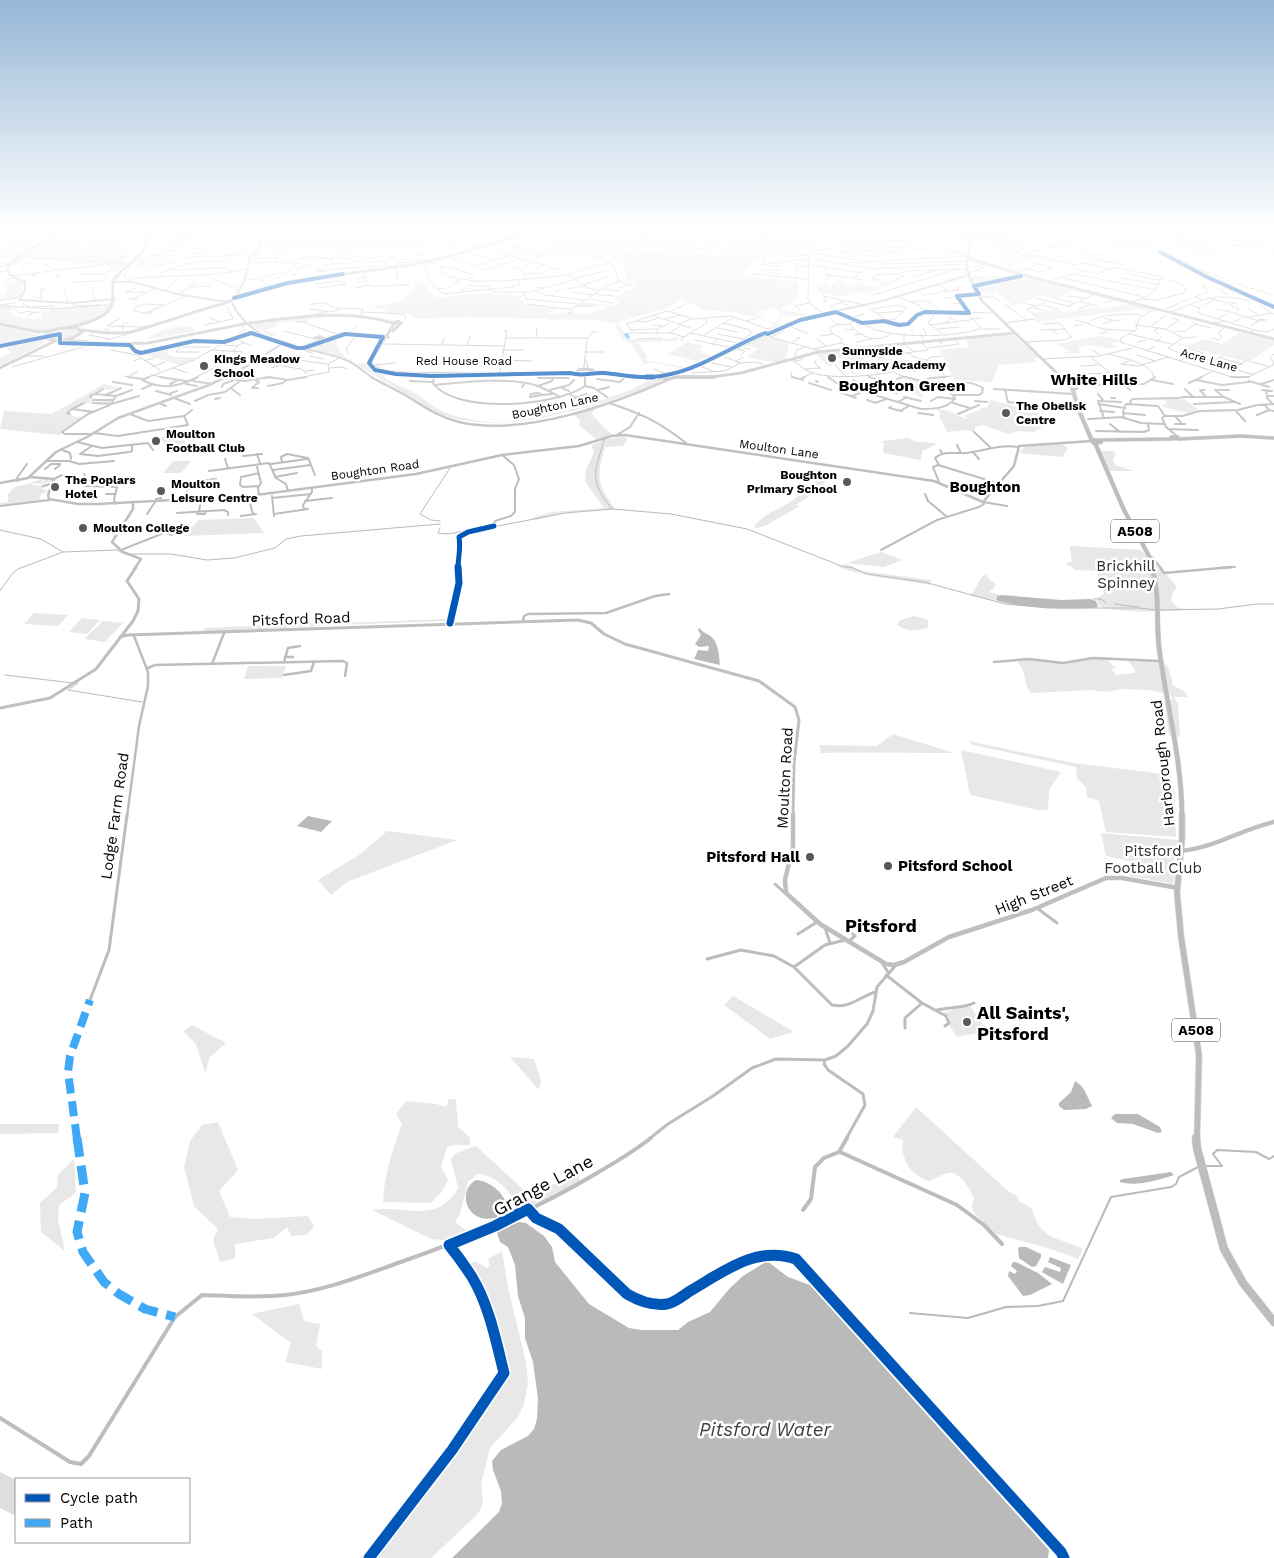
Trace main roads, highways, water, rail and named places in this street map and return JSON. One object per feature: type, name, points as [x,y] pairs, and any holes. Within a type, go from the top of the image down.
[{"type":"highway","points":[[0,368],[44,344],[49,331],[78,326],[102,315],[111,308],[112,304]]},
{"type":"highway","points":[[0,368],[35,353],[50,342],[62,340],[81,331],[110,312],[115,304]]},
{"type":"highway","points":[[986,304],[1073,389],[1078,409],[1096,442]]},
{"type":"highway","points":[[64,328],[81,331]]},
{"type":"highway","points":[[45,338],[62,340]]},
{"type":"highway","name":"Harborough Road","points":[[1096,442],[1124,510],[1149,556],[1157,584],[1161,660],[1170,703],[1178,758],[1182,812],[1178,888],[1181,936],[1199,1055],[1196,1129],[1200,1161],[1206,1176],[1218,1230],[1227,1255],[1243,1283],[1274,1322]]},
{"type":"main road","points":[[82,341],[77,338],[81,331],[123,330],[145,327],[221,304]]},
{"type":"main road","points":[[1136,304],[1274,339]]},
{"type":"main road","points":[[346,317],[376,317],[395,322]]},
{"type":"main road","points":[[62,340],[122,344],[154,342],[243,326],[250,323],[298,318],[373,317],[402,323],[387,337]]},
{"type":"main road","points":[[388,321],[392,329]]},
{"type":"main road","points":[[395,322],[384,345],[376,352],[371,362],[379,370],[398,373],[592,372],[650,378],[674,376]]},
{"type":"main road","points":[[0,324],[38,332],[49,331]]},
{"type":"main road","points":[[38,332],[45,338]]},
{"type":"main road","points":[[662,377],[667,374],[680,377],[736,374],[820,351],[922,340],[956,340],[1015,333]]},
{"type":"main road","name":"Red House Road","points":[[384,345],[375,360],[375,365],[395,372],[580,372]]},
{"type":"main road","points":[[500,372],[518,373]]},
{"type":"main road","points":[[580,372],[592,372]]},
{"type":"main road","points":[[1096,442],[1109,440],[1165,440],[1175,437],[1241,436],[1274,438]]},
{"type":"water","points":[[997,596],[1061,600],[1090,599],[1096,601],[1098,607],[1063,608],[1016,605],[996,600]]},
{"type":"water","points":[[699,628],[715,641],[720,665],[694,659],[698,650],[708,651],[709,646],[699,647],[695,644],[701,635],[698,630]]},
{"type":"water","points":[[308,816],[332,821],[321,832],[297,826]]},
{"type":"water","points":[[1075,1081],[1083,1089],[1092,1106],[1086,1109],[1064,1110],[1059,1106],[1059,1103],[1071,1092]]},
{"type":"water","points":[[1115,1114],[1138,1114],[1160,1127],[1162,1132],[1158,1133],[1133,1124],[1117,1123],[1111,1118]]},
{"type":"water","points":[[1171,1172],[1174,1175],[1147,1182],[1133,1184],[1120,1182],[1123,1179]]},
{"type":"water","name":"Pitsford Water","points":[[476,1180],[492,1186],[505,1200],[508,1211],[497,1216],[505,1227],[519,1222],[526,1223],[544,1236],[552,1247],[555,1262],[589,1304],[629,1328],[678,1330],[688,1322],[710,1312],[729,1289],[743,1276],[767,1261],[788,1277],[810,1285],[1049,1550],[1048,1558],[452,1558],[499,1512],[502,1503],[501,1491],[493,1470],[492,1461],[501,1450],[528,1436],[534,1429],[537,1419],[538,1399],[533,1362],[525,1338],[525,1318],[518,1296],[515,1265],[508,1247],[500,1242],[497,1233],[501,1229],[494,1218],[485,1219],[477,1216],[471,1212],[467,1205],[467,1191]]},
{"type":"water","points":[[1026,1247],[1041,1254],[1036,1266],[1032,1267],[1019,1258],[1018,1248]]},
{"type":"water","points":[[1050,1257],[1071,1265],[1063,1284],[1042,1272],[1045,1267],[1060,1272],[1061,1268],[1048,1262]]},
{"type":"water","points":[[1013,1262],[1038,1273],[1052,1284],[1030,1295],[1023,1296],[1008,1276],[1009,1271],[1015,1274],[1017,1271],[1011,1266]]},
{"type":"waterway","points":[[0,306],[55,309],[106,305]]},
{"type":"waterway","points":[[604,440],[596,468],[596,476],[599,490],[612,509]]},
{"type":"waterway","points":[[440,521],[431,520],[420,514],[450,468]]},
{"type":"waterway","points":[[493,527],[565,513],[613,509],[671,514],[747,529],[844,567],[851,567],[867,574],[924,582],[1005,604],[1048,608],[1139,608],[1156,610]]},
{"type":"waterway","points":[[131,554],[171,554],[207,560],[234,558],[275,548],[286,539],[301,536],[440,524]]},
{"type":"waterway","points":[[440,528],[438,533],[444,534],[474,528],[487,528]]},
{"type":"waterway","points":[[0,530],[41,539],[63,552]]},
{"type":"waterway","points":[[63,552],[117,550],[125,554]]},
{"type":"waterway","points":[[0,591],[18,569],[63,552]]},
{"type":"waterway","points":[[1093,599],[1101,599],[1106,603]]},
{"type":"waterway","points":[[1115,604],[1138,607]]},
{"type":"waterway","points":[[1160,610],[1218,609],[1257,604],[1274,604]]},
{"type":"waterway","points":[[5,675],[73,683]]},
{"type":"waterway","points":[[78,683],[68,690],[142,702]]},
{"type":"waterway","points":[[1204,1166],[1222,1166],[1213,1154],[1217,1150],[1256,1152],[1269,1159],[1274,1156]]},
{"type":"waterway","points":[[910,1313],[968,1318],[1006,1307],[1038,1306],[1063,1301],[1111,1197],[1171,1187],[1176,1184],[1179,1177],[1198,1167]]},
{"type":"place","name":"Sunnyside Primary Academy","points":[[832,358]]},
{"type":"place","name":"Kings Meadow School","points":[[204,366]]},
{"type":"place","name":"The Obelisk Centre","points":[[1006,413]]},
{"type":"place","name":"Moulton Football Club","points":[[156,441]]},
{"type":"place","name":"Boughton Primary School","points":[[847,482]]},
{"type":"place","name":"The Poplars Hotel","points":[[55,487]]},
{"type":"place","name":"Moulton Leisure Centre","points":[[161,491]]},
{"type":"place","name":"Moulton College","points":[[83,528]]},
{"type":"place","name":"Pitsford Hall","points":[[810,857]]},
{"type":"place","name":"Pitsford School","points":[[888,866]]},
{"type":"place","name":"All Saints', Pitsford","points":[[967,1022]]},
{"type":"district","name":"White Hills","points":[[1094,379]]},
{"type":"district","name":"Boughton Green","points":[[902,385]]},
{"type":"district","name":"Boughton","points":[[985,487]]},
{"type":"district","name":"Pitsford","points":[[881,925]]},
{"type":"park label","name":"Brickhill Spinney","points":[[1126,574]]},
{"type":"park label","name":"Pitsford Football Club","points":[[1153,860]]}]
